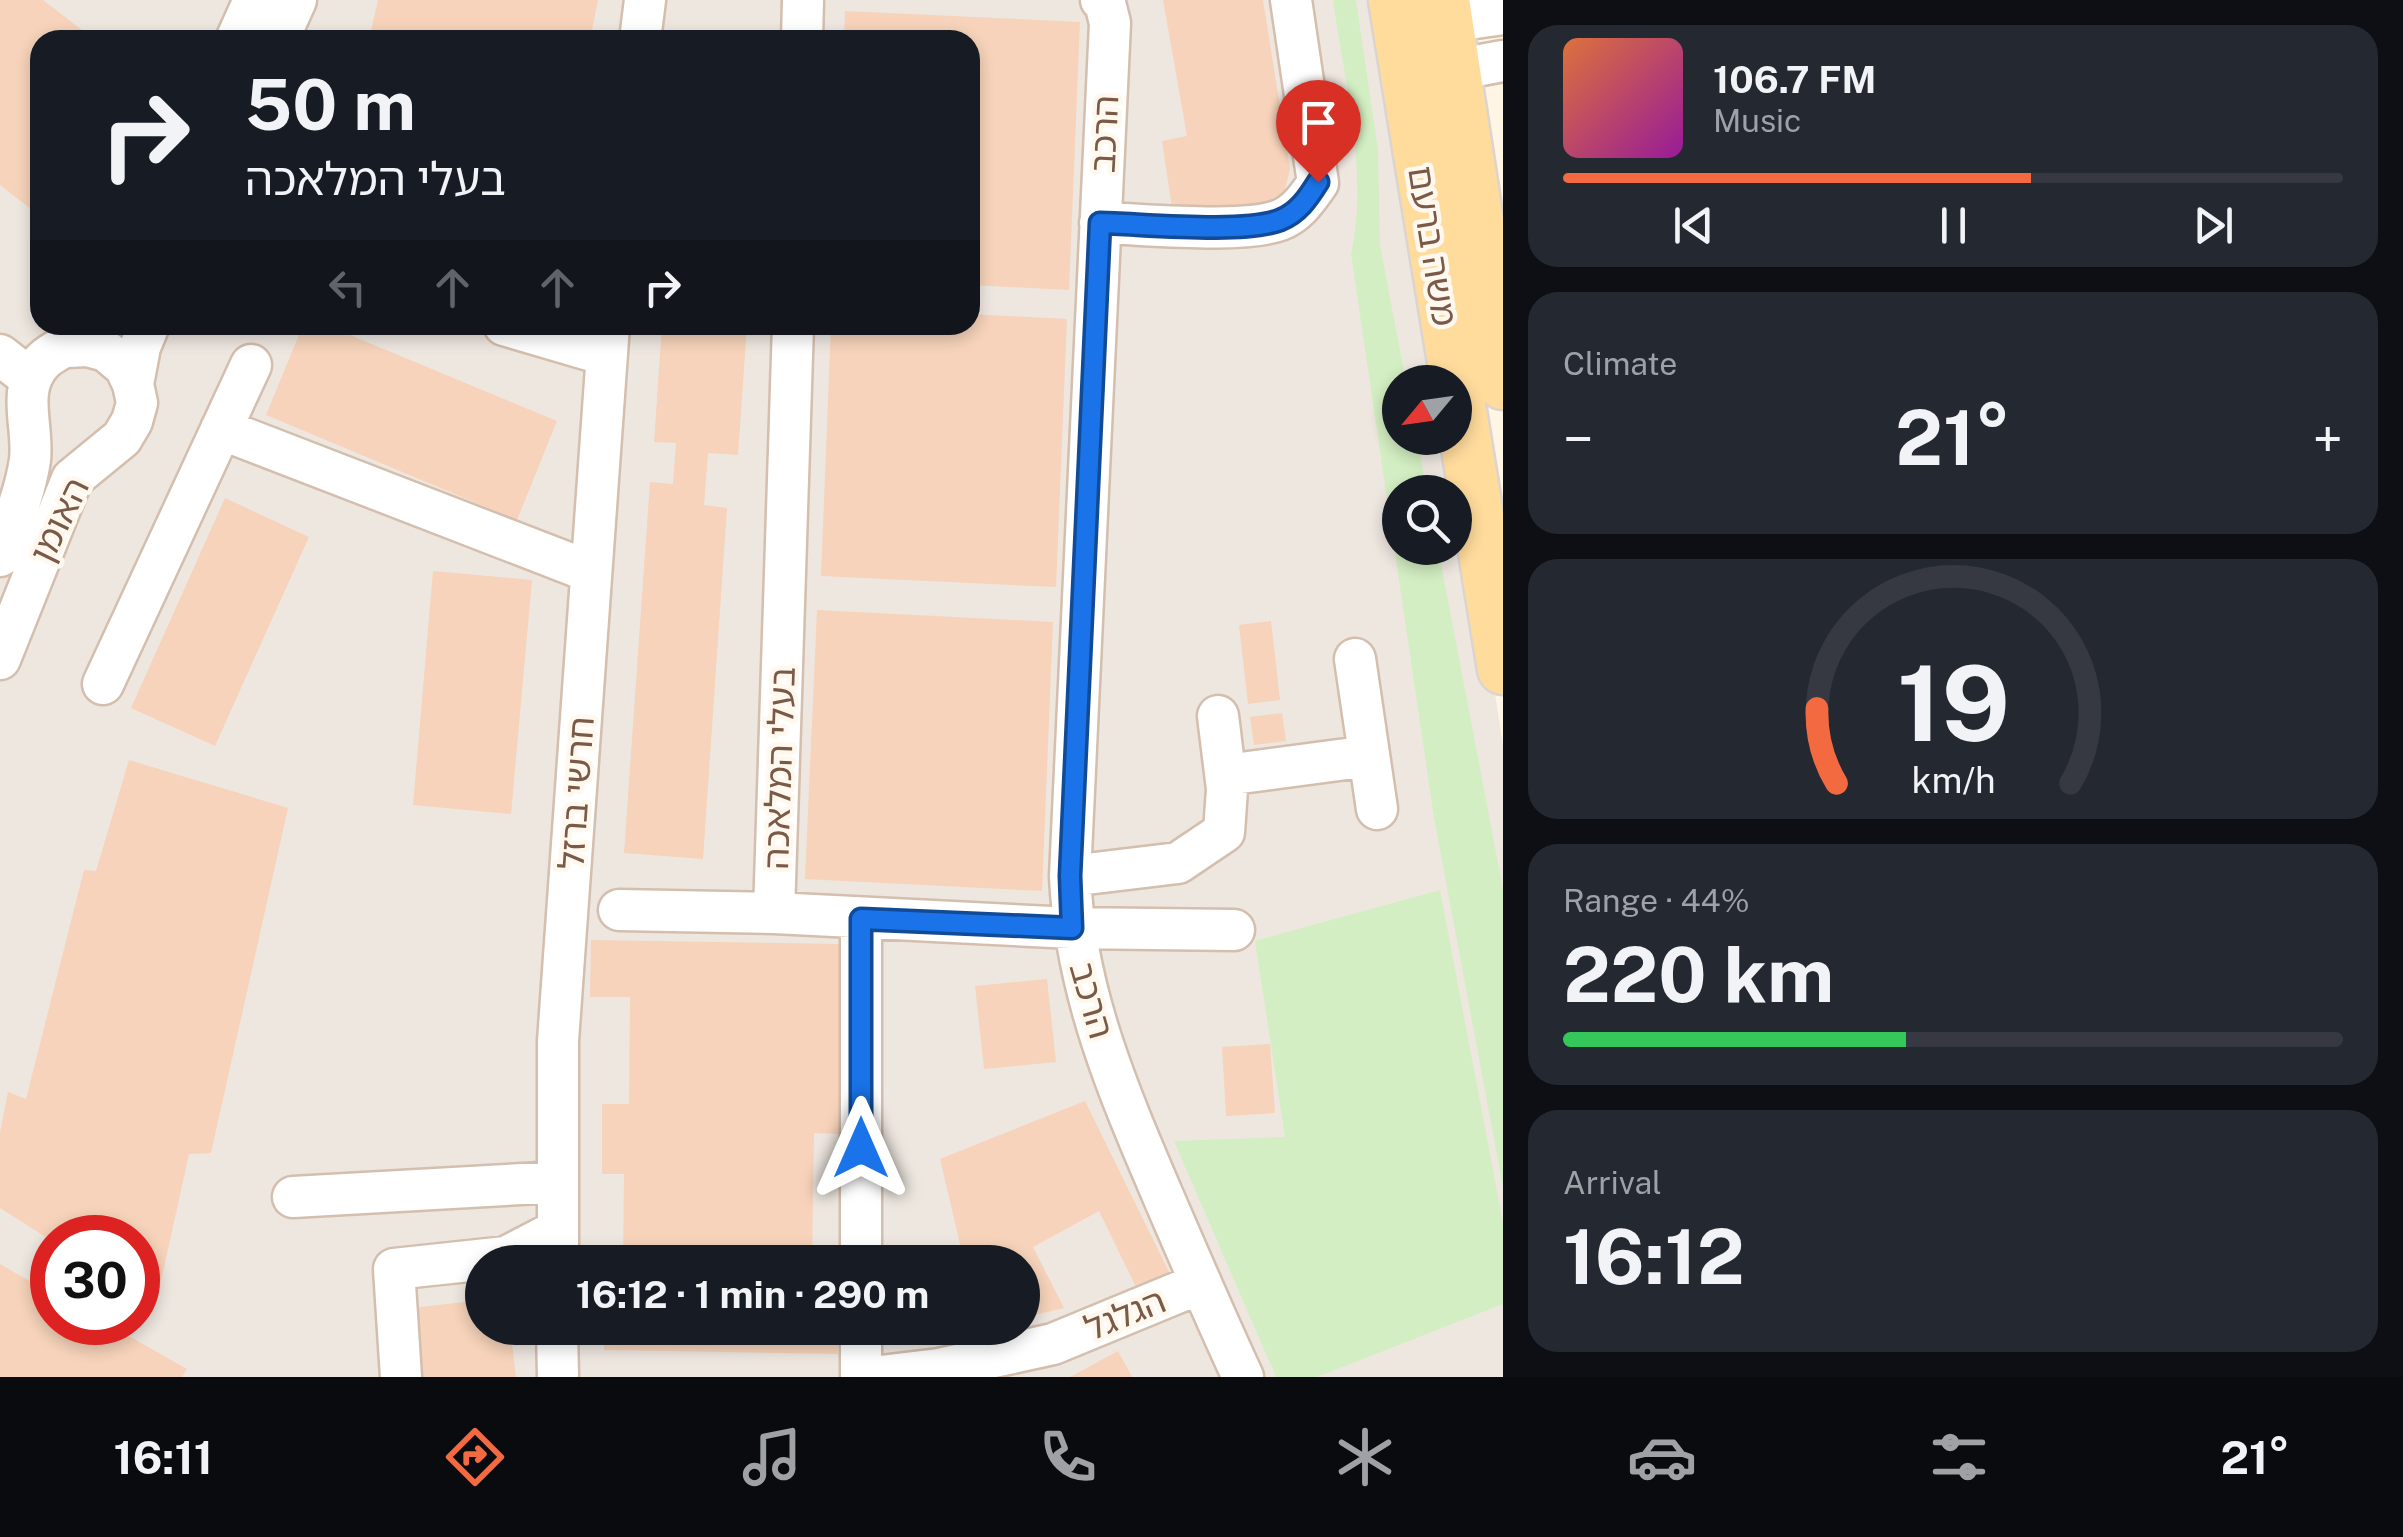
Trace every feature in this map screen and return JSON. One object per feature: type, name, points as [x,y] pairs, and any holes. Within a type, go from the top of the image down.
[{"type":"main road","name":"משה ברעם","points":[[1394,0],[1503,669]]},
{"type":"main road","name":"משה ברעם","points":[[1448,31],[1503,384]]},
{"type":"street","points":[[240,30],[254,0]]},
{"type":"street","points":[[282,30],[296,0]]},
{"type":"street","points":[[641,30],[645,0]]},
{"type":"street","points":[[802,30],[803,0]]},
{"type":"street","name":"הרכב","points":[[1101,0],[1110,23],[1070,876],[1072,928],[1088,996],[1108,1056],[1243,1377]]},
{"type":"street","points":[[1100,223],[1245,226],[1281,220],[1303,205],[1318,182],[1291,0]]},
{"type":"street","points":[[1401,53],[1448,31],[1503,14]]},
{"type":"street","points":[[1448,31],[1503,62]]},
{"type":"street","name":"האומן","points":[[0,659],[72,480],[122,438],[132,421],[136,403],[133,384],[145,335]]},
{"type":"street","points":[[573,335],[608,340]]},
{"type":"street","name":"בעלי המלאכה","points":[[792,335],[774,913],[1072,928],[1234,930]]},
{"type":"street","points":[[20,384],[51,354],[84,336],[87,346],[106,352],[124,367],[133,384]]},
{"type":"street","name":"חרשי ברזל","points":[[558,1245],[558,1041],[608,340]]},
{"type":"street","points":[[103,684],[251,366]]},
{"type":"street","name":"האומן","points":[[20,384],[40,437],[55,449],[73,455],[92,455],[110,448]]},
{"type":"street","name":"האומן","points":[[0,556],[20,504],[30,458],[20,384]]},
{"type":"street","points":[[220,430],[591,572]]},
{"type":"street","points":[[1356,659],[1377,808]]},
{"type":"street","points":[[1070,876],[1178,864],[1224,832],[1226,775],[1218,716]]},
{"type":"street","points":[[1226,775],[1370,756]]},
{"type":"street","points":[[619,910],[774,913]]},
{"type":"street","points":[[861,919],[861,1245]]},
{"type":"street","points":[[293,1197],[558,1182]]},
{"type":"street","points":[[402,1377],[394,1268],[465,1260]]},
{"type":"street","name":"הגלגל","points":[[872,1377],[939,1369],[1053,1344],[1201,1283]]},
{"type":"street","points":[[558,1345],[558,1377]]},
{"type":"street","points":[[861,1345],[861,1377]]},
{"type":"shaded area","points":[[0,0],[1388,0],[1444,365],[1382,365],[1382,455],[1458,455],[1461,475],[1382,475],[1382,565],[1472,565],[1472,544],[1503,746],[1503,1377],[0,1377]]},
{"type":"green space","points":[[1333,0],[1356,0],[1378,150],[1380,245],[1403,365],[1382,365],[1382,455],[1420,455],[1424,475],[1384,475],[1351,254],[1357,191],[1348,94]]},
{"type":"green space","points":[[1397,565],[1441,565],[1503,889],[1503,1187],[1434,818]]},
{"type":"green space","points":[[1440,890],[1503,1223],[1503,1304],[1317,1377],[1276,1377],[1174,1141],[1285,1137],[1255,941]]},
{"type":"building","points":[[0,0],[43,0],[82,30],[30,30],[30,208],[0,185]]},
{"type":"building","points":[[378,0],[598,0],[592,30],[371,30]]},
{"type":"building","points":[[1163,0],[1263,0],[1290,169],[1281,206],[1172,208],[1162,141],[1187,136]]},
{"type":"building","points":[[845,11],[1080,22],[1069,290],[980,286],[980,30],[844,30]]},
{"type":"building","points":[[980,315],[1067,319],[1056,587],[821,576],[831,335],[980,335]]},
{"type":"building","points":[[299,335],[350,335],[557,421],[517,520],[266,415]]},
{"type":"building","points":[[661,335],[746,335],[738,455],[708,453],[704,505],[727,508],[703,859],[624,853],[650,482],[673,484],[676,443],[654,442]]},
{"type":"building","points":[[225,498],[309,537],[215,746],[131,708]]},
{"type":"building","points":[[433,571],[532,580],[511,814],[413,805]]},
{"type":"building","points":[[817,610],[1053,622],[1042,891],[805,879]]},
{"type":"building","points":[[1271,621],[1280,700],[1248,704],[1239,625]]},
{"type":"building","points":[[1282,713],[1286,741],[1254,745],[1250,717]]},
{"type":"building","points":[[129,760],[288,808],[211,1153],[189,1154],[160,1285],[160,1215],[30,1215],[30,1227],[0,1208],[0,1133],[8,1092],[26,1099],[84,870],[96,871]]},
{"type":"building","points":[[591,940],[842,944],[840,1134],[814,1133],[812,1245],[623,1245],[624,1174],[602,1174],[602,1104],[629,1104],[630,997],[590,997]]},
{"type":"building","points":[[1047,979],[1056,1062],[984,1069],[975,986]]},
{"type":"building","points":[[1270,1044],[1275,1113],[1226,1116],[1222,1047]]},
{"type":"building","points":[[1085,1101],[1169,1272],[1136,1287],[1099,1211],[1037,1245],[960,1245],[940,1159]]},
{"type":"building","points":[[1040,1261],[1064,1308],[1040,1314]]},
{"type":"building","points":[[0,1264],[30,1281],[30,1345],[145,1345],[187,1369],[182,1377],[0,1377]]},
{"type":"building","points":[[465,1302],[465,1345],[512,1345],[516,1377],[419,1377],[411,1308]]},
{"type":"building","points":[[604,1345],[838,1345],[838,1354],[604,1350]]},
{"type":"building","points":[[1118,1351],[1132,1377],[1070,1377]]},
{"type":"route","points":[[861,1148],[861,919],[1072,928],[1070,876],[1100,223],[1245,226],[1281,220],[1303,205],[1318,182]]}]
